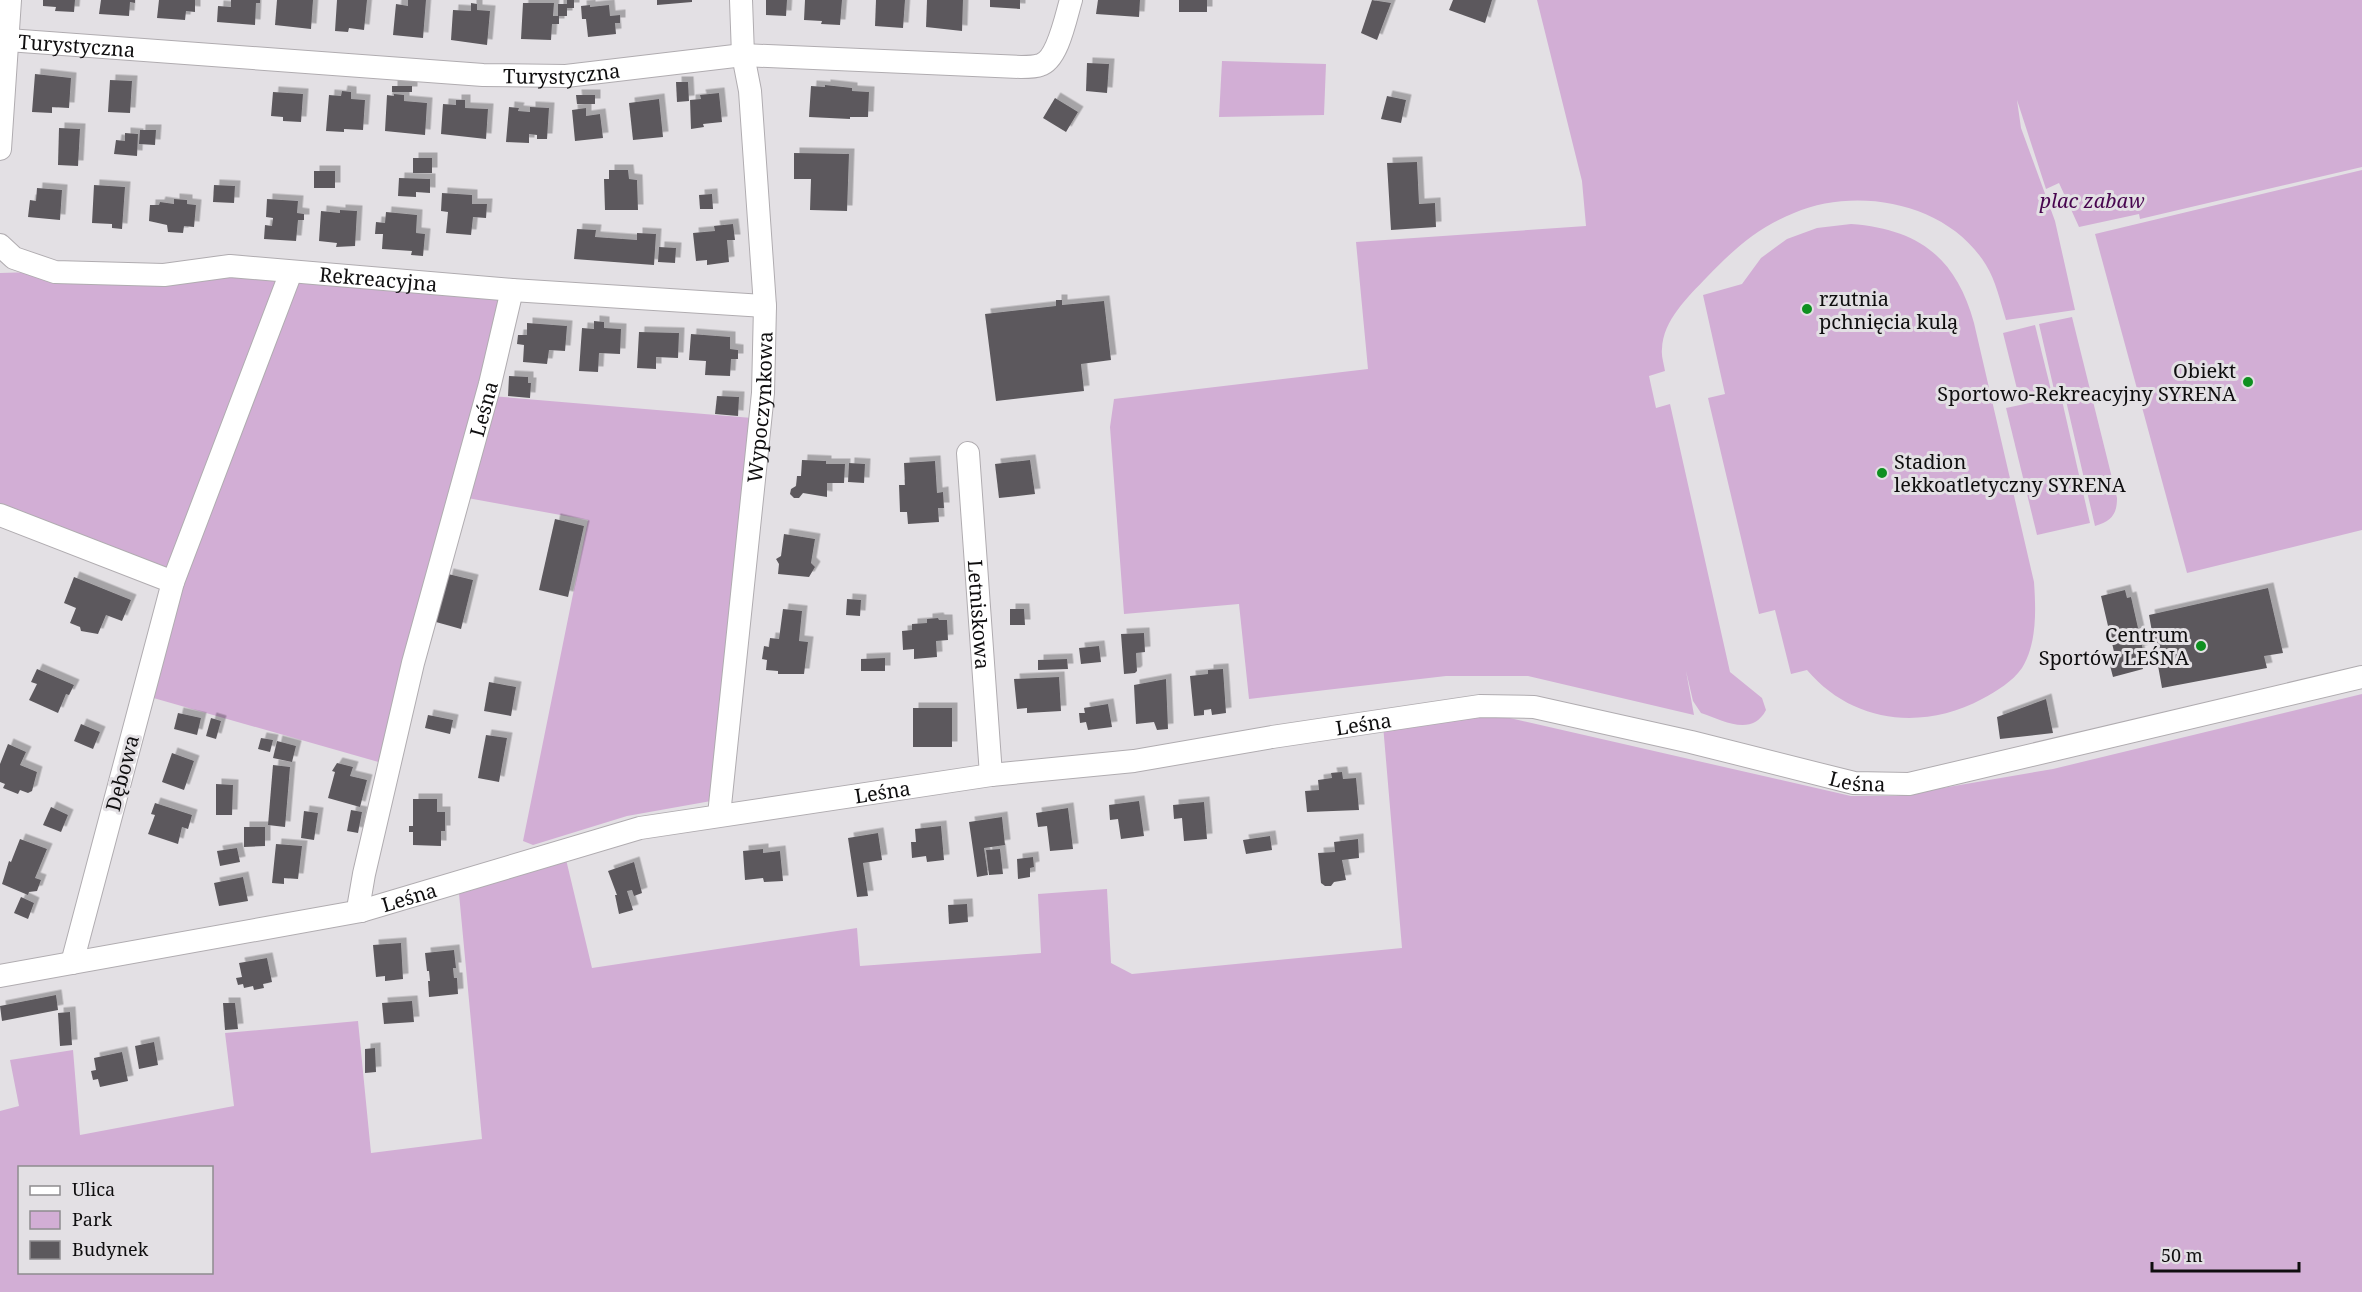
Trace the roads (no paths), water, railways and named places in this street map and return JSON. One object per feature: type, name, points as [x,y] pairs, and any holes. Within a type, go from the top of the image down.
[{"type":"street","points":[[0,149],[10,0]]},
{"type":"street","name":"Wypoczynkowa","points":[[719,815],[763,393],[765,306],[750,91],[743,55],[741,0]]},
{"type":"street","name":"Turystyczna","points":[[8,40],[483,75],[566,76],[743,55],[999,67],[1042,65],[1052,55],[1060,39],[1071,0]]},
{"type":"street","name":"Rekreacyjna","points":[[0,245],[15,258],[55,272],[164,274],[230,266],[512,290],[765,306]]},
{"type":"street","name":"Dębowa","points":[[72,963],[173,582],[291,272]]},
{"type":"street","name":"Leśna","points":[[360,911],[359,903],[364,874],[413,663],[490,384],[512,290]]},
{"type":"street","name":"Letniskowa","points":[[968,453],[991,775]]},
{"type":"street","points":[[0,515],[173,582]]},
{"type":"street","name":"Leśna","points":[[0,976],[360,911],[640,828],[991,775],[1134,761],[1272,737],[1480,706],[1534,707],[1691,742],[1854,783],[1909,784],[2362,677]]},
{"type":"place","name":"rzutnia pchnięcia kulą","points":[[1807,309]]},
{"type":"place","name":"Obiekt Sportowo-Rekreacyjny SYRENA","points":[[2248,382]]},
{"type":"place","name":"Stadion lekkoatletyczny SYRENA","points":[[1882,473]]},
{"type":"place","name":"Centrum Sportów LEŚNA","points":[[2201,646]]},
{"type":"park label","name":"plac zabaw","points":[[2092,200]]}]
